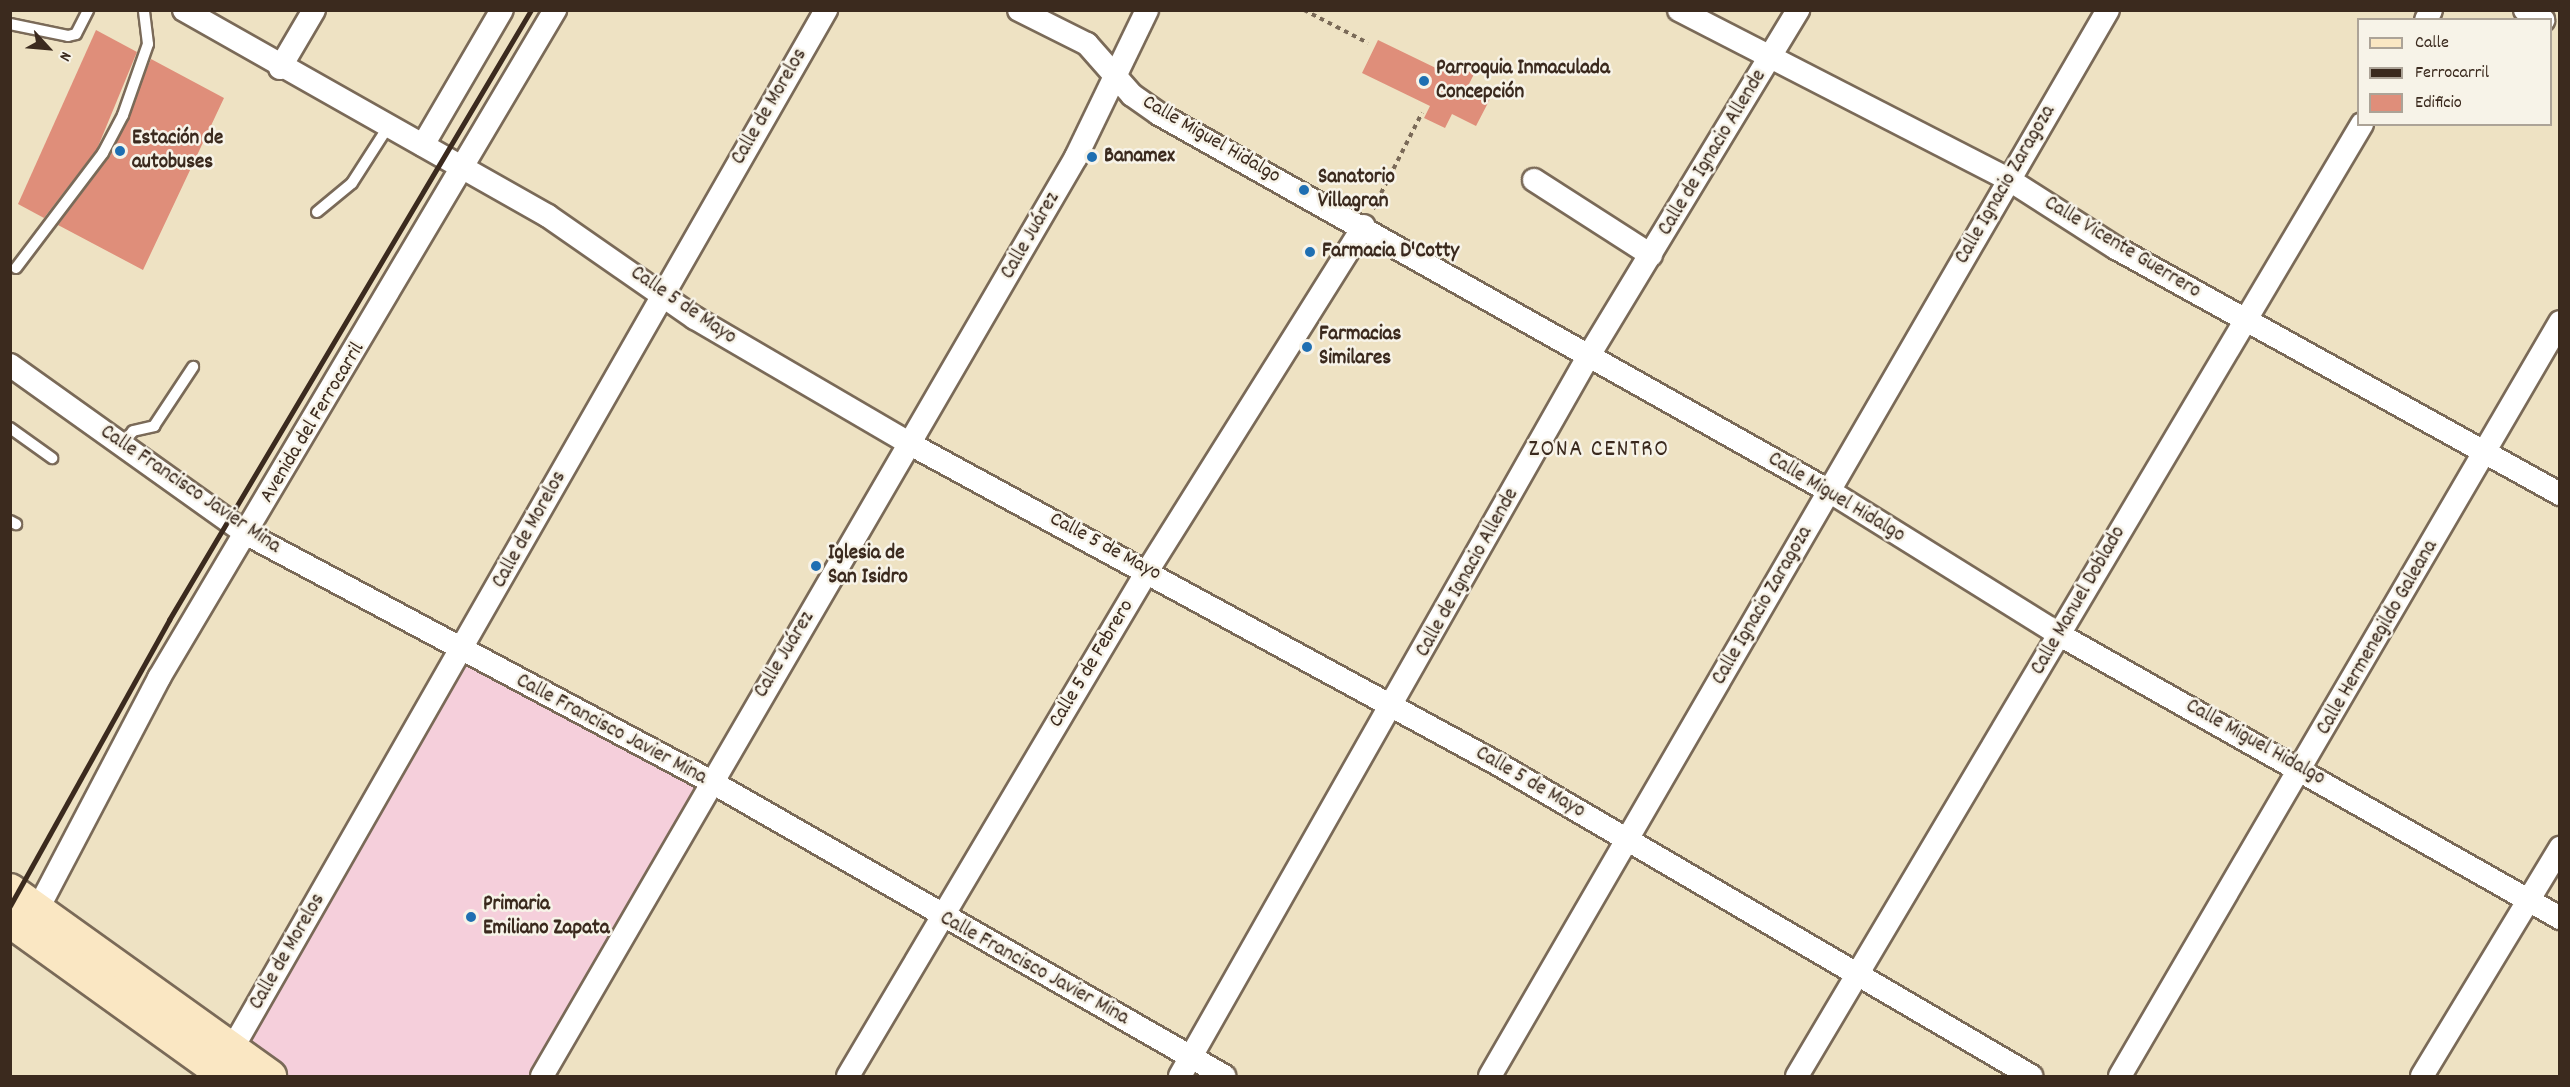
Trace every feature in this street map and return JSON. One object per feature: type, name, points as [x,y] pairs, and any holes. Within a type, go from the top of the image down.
[{"type":"main road","points":[[10,890],[24,921],[229,1063],[270,1077]]},
{"type":"street","name":"Calle 5 de Mayo","points":[[184,10],[280,68],[466,168],[558,222],[662,294],[912,445],[1148,570],[1394,706],[1628,839],[1856,978],[2031,1077]]},
{"type":"street","points":[[280,68],[314,10]]},
{"type":"street","points":[[423,145],[502,10]]},
{"type":"street","name":"Avenida del Ferrocarril","points":[[24,921],[159,678],[466,168],[555,10]]},
{"type":"street","name":"Calle de Morelos","points":[[229,1063],[662,294],[826,10]]},
{"type":"street","name":"Calle Miguel Hidalgo","points":[[1018,10],[1087,44],[1114,76],[1159,114],[1364,226],[1588,357],[1829,491],[2060,635],[2304,770],[2559,918]]},
{"type":"street","name":"Calle Juárez","points":[[542,1077],[710,781],[912,445],[1076,158],[1147,10]]},
{"type":"street","name":"Calle Vicente Guerrero","points":[[1679,10],[1770,60],[2008,178],[2116,248],[2559,494]]},
{"type":"street","name":"Calle de Ignacio Allende","points":[[1180,1077],[1394,706],[1588,357],[1770,60],[1798,10]]},
{"type":"street","name":"Calle Ignacio Zaragoza","points":[[1491,1077],[2008,178],[2109,10]]},
{"type":"street","points":[[2525,10],[2539,18]]},
{"type":"street","name":"Calle Manuel Doblado","points":[[1797,1077],[2060,635],[2243,319],[2361,126]]},
{"type":"street","points":[[1534,180],[1651,255]]},
{"type":"street","name":"Calle 5 de Febrero","points":[[848,1077],[940,916],[1148,570],[1364,226]]},
{"type":"street","name":"Calle Hermenegildo Galeana","points":[[2120,1077],[2304,770],[2559,322]]},
{"type":"street","name":"Calle Francisco Javier Mina","points":[[10,365],[247,534],[462,652],[710,781],[940,916],[1224,1077]]},
{"type":"street","points":[[2426,1075],[2559,848]]},
{"type":"lane","points":[[10,24],[68,36],[76,34],[88,10]]},
{"type":"lane","points":[[16,268],[92,169],[123,115],[148,44],[144,10]]},
{"type":"lane","points":[[317,212],[352,183],[388,127]]},
{"type":"lane","points":[[121,445],[129,434],[154,426],[193,367]]},
{"type":"lane","points":[[10,428],[52,458]]},
{"type":"path","points":[[1304,10],[1368,44]]},
{"type":"path","points":[[1364,226],[1422,113]]},
{"type":"shaded area","name":"Primaria Emiliano Zapata","points":[[462,652],[710,781],[539,1076],[266,1076],[234,1053]]},
{"type":"building","points":[[96,30],[137,52],[97,149],[44,218],[18,204]]},
{"type":"building","name":"Parroquia Inmaculada Concepción","points":[[1378,40],[1442,71],[1447,61],[1474,74],[1467,88],[1490,99],[1476,126],[1452,114],[1445,128],[1424,118],[1430,106],[1362,73]]},
{"type":"building","points":[[151,59],[224,98],[143,270],[58,225],[110,156]]},
{"type":"railway","points":[[10,906],[169,620],[531,10]]},
{"type":"place","name":"Parroquia Inmaculada Concepción","points":[[1424,81]]},
{"type":"place","name":"Estación de autobuses","points":[[120,151]]},
{"type":"place","name":"Banamex","points":[[1092,157]]},
{"type":"place","name":"Sanatorio Villagran","points":[[1304,190]]},
{"type":"place","name":"Farmacia D'Cotty","points":[[1310,252]]},
{"type":"place","name":"Farmacias Similares","points":[[1307,347]]},
{"type":"place","name":"Iglesia de San Isidro","points":[[816,566]]},
{"type":"place","name":"Primaria Emiliano Zapata","points":[[471,917]]},
{"type":"district","name":"ZONA CENTRO","points":[[1599,451]]}]
